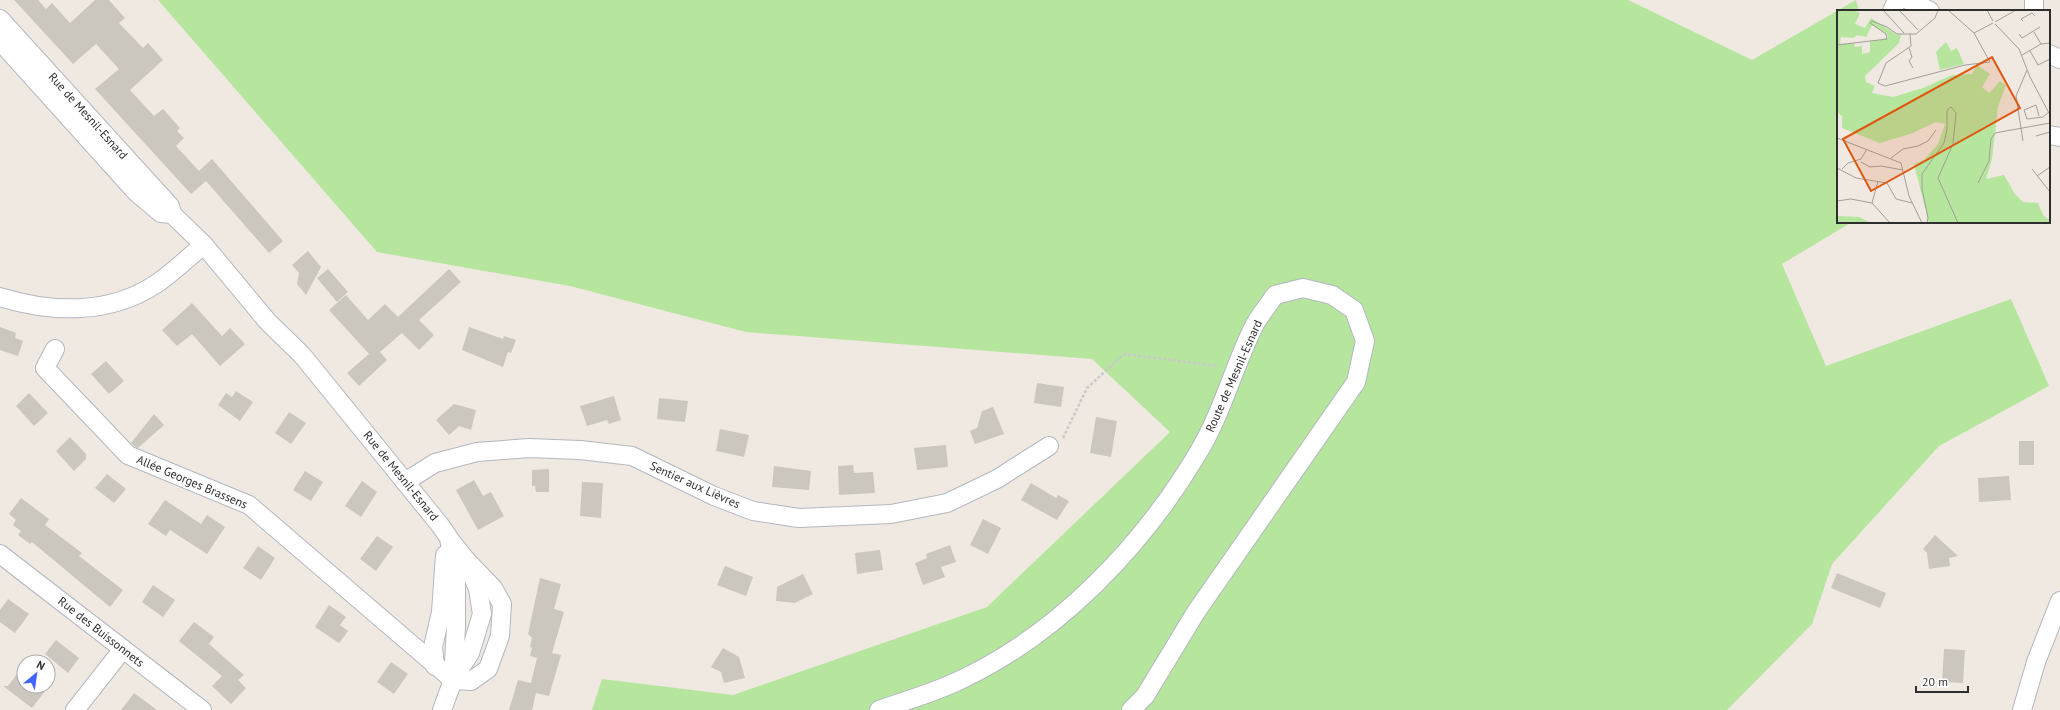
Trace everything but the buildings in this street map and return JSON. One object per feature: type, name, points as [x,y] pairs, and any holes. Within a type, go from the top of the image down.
[{"type":"street","points":[[1892,10],[1897,0]]},
{"type":"street","points":[[1908,0],[1928,10]]},
{"type":"street","name":"Rue de Mesnil-Esnard","points":[[0,19],[170,206],[172,214],[204,245],[268,322],[306,361],[375,443],[448,538],[456,578],[456,627],[453,680]]},
{"type":"street","name":"Rue de Mesnil-Esnard","points":[[0,41],[136,192],[161,212],[172,214]]},
{"type":"street","points":[[2050,54],[2060,59]]},
{"type":"street","points":[[2050,136],[2060,137]]},
{"type":"street","points":[[0,297],[36,307],[60,309],[80,309],[110,303],[132,297],[157,283],[204,245]]},
{"type":"street","name":"Route de Mesnil-Esnard","points":[[879,710],[956,682],[1003,658],[1047,627],[1114,566],[1163,505],[1199,452],[1223,404],[1253,327],[1275,296],[1303,288],[1332,295],[1354,310],[1365,341],[1356,382],[1196,612],[1145,696],[1131,710]]},
{"type":"street","name":"Allée Georges Brassens","points":[[55,349],[45,368],[128,455],[249,505],[453,680]]},
{"type":"street","name":"Sentier aux Lièvres","points":[[405,482],[435,463],[477,452],[529,448],[580,450],[632,456],[714,496],[753,511],[800,518],[891,514],[947,503],[997,479],[1049,446]]},
{"type":"street","points":[[435,666],[434,647],[441,612],[445,553],[448,538]]},
{"type":"street","points":[[448,538],[466,560],[493,588],[502,604],[500,636],[488,669],[471,681],[453,680]]},
{"type":"street","name":"Rue des Buissonnets","points":[[0,554],[202,710]]},
{"type":"street","points":[[442,710],[453,680],[470,653],[482,614],[478,589],[466,560]]},
{"type":"street","points":[[2022,710],[2036,662],[2060,601]]},
{"type":"street","points":[[75,710],[123,649]]},
{"type":"path","points":[[1049,446],[1059,447],[1087,388],[1124,354],[1237,368]]},
{"type":"green space","points":[[158,0],[1628,0],[1752,60],[1837,11],[1837,223],[1850,223],[1782,264],[1826,366],[2011,299],[2049,386],[1939,446],[1832,564],[1812,624],[1727,710],[592,710],[602,679],[733,695],[987,607],[1170,432],[1092,359],[746,332],[570,286],[377,252]]},
{"type":"green space","points":[[1856,0],[1859,10],[1839,10]]}]
